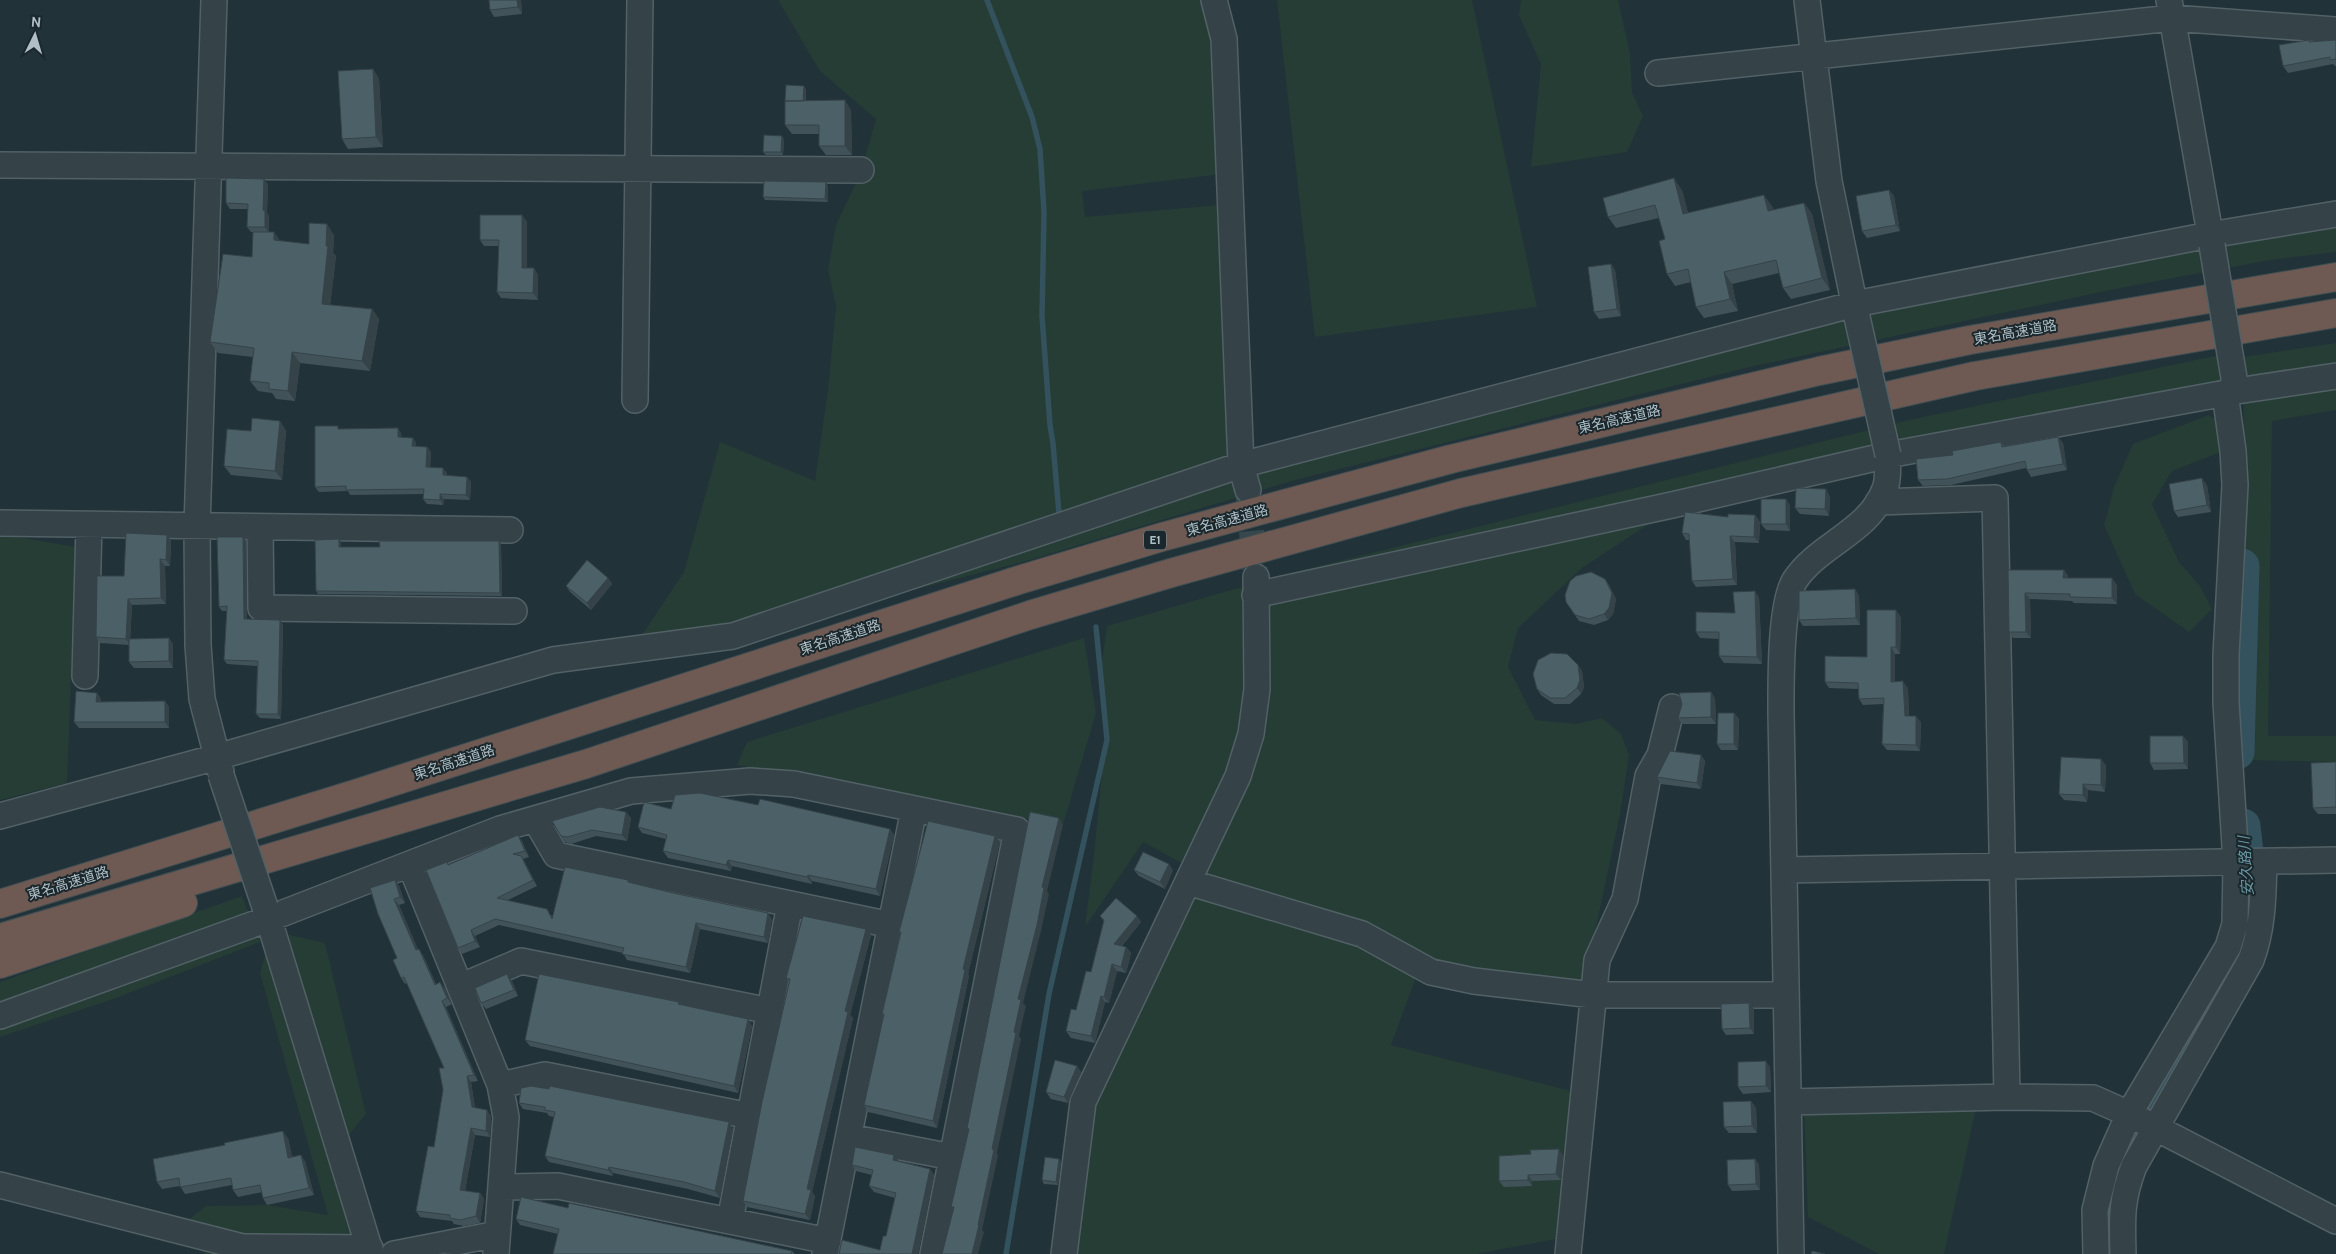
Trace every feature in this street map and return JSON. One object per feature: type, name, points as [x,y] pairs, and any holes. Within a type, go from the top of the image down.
[{"type":"highway","name":"東名高速道路","points":[[0,904],[368,790],[1019,580],[1162,537],[1451,459],[1819,371],[1960,342],[2336,277]]},
{"type":"highway","points":[[0,964],[1030,615],[1171,573],[1461,493],[1975,376],[2336,313]]},
{"type":"highway","points":[[0,938],[586,764]]},
{"type":"street","points":[[0,1185],[243,1247],[370,1251],[267,913],[219,766],[202,699],[198,645],[197,527],[214,0]]},
{"type":"street","points":[[635,400],[640,0]]},
{"type":"street","points":[[1214,0],[1224,39],[1241,465],[1248,490]]},
{"type":"street","points":[[1791,1254],[1782,655],[1787,607],[1794,581],[1811,563],[1873,512],[1886,487],[1888,455],[1829,181],[1807,0]]},
{"type":"street","points":[[2096,1254],[2095,1210],[2099,1187],[2106,1166],[2130,1114],[2228,948],[2235,924],[2236,862],[2226,703],[2226,655],[2235,485],[2232,388],[2211,240],[2170,9]]},
{"type":"street","points":[[1658,73],[1813,56],[2170,9],[2336,30]]},
{"type":"street","points":[[0,165],[208,168],[861,170]]},
{"type":"street","points":[[0,816],[219,766],[553,660],[733,636],[1241,465],[1856,310],[2336,214]]},
{"type":"street","points":[[1064,1254],[1083,1102],[1238,776],[1251,734],[1257,689],[1256,586],[1672,505],[1888,455],[2232,388],[2336,376]]},
{"type":"street","points":[[1878,502],[1995,498],[2007,1097]]},
{"type":"street","points":[[0,524],[510,530]]},
{"type":"street","points":[[84,676],[89,525]]},
{"type":"street","points":[[260,527],[261,608],[514,610]]},
{"type":"street","points":[[1568,1254],[1597,960],[1625,899],[1648,776],[1660,755],[1672,707]]},
{"type":"street","points":[[0,1016],[267,913],[410,864],[500,829],[631,791],[750,781],[794,784],[1017,830],[933,1254]]},
{"type":"street","points":[[501,1187],[558,1186],[730,1221],[826,1248],[914,810]]},
{"type":"street","points":[[535,819],[556,855],[891,925]]},
{"type":"street","points":[[1784,870],[2336,860]]},
{"type":"street","points":[[2122,1254],[2121,1210],[2125,1190],[2134,1166],[2251,960],[2262,917],[2264,862]]},
{"type":"street","points":[[394,1254],[497,1244],[506,1117],[500,1086],[410,864]]},
{"type":"street","points":[[1188,882],[1362,934],[1431,972],[1474,981],[1593,996],[1786,994]]},
{"type":"street","points":[[730,1221],[790,904]]},
{"type":"street","points":[[460,987],[521,961],[770,1011]]},
{"type":"street","points":[[500,1086],[545,1075],[750,1116]]},
{"type":"street","points":[[1788,1102],[2007,1097],[2094,1098],[2130,1114],[2336,1221]]},
{"type":"street","points":[[849,1137],[952,1157]]},
{"type":"green space","points":[[778,0],[1214,0],[1230,173],[1082,191],[1085,217],[1231,204],[1241,465],[1602,371],[2186,249],[2336,222],[2336,252],[2270,260],[2120,288],[1754,366],[1295,480],[1023,562],[727,637],[638,641],[684,572],[720,442],[815,481],[828,390],[836,306],[828,270],[836,225],[860,175],[876,119],[820,71]]},
{"type":"green space","points":[[1277,0],[1472,0],[1537,307],[1315,337]]},
{"type":"green space","points":[[1521,0],[1618,0],[1630,54],[1632,92],[1643,116],[1627,152],[1531,167],[1541,64],[1519,15]]},
{"type":"green space","points":[[2336,343],[2336,410],[2272,421],[2268,736],[2336,736],[2336,762],[2250,760],[2244,443],[2172,471],[2152,504],[2179,562],[2200,586],[2212,609],[2189,632],[2135,594],[2104,525],[2114,487],[2133,444],[2209,415],[2244,442],[2243,357]]},
{"type":"green space","points":[[2220,355],[2226,385],[1661,516],[1582,568],[1518,628],[1508,667],[1535,720],[1576,724],[1602,718],[1621,734],[1629,755],[1620,814],[1582,994],[1420,966],[1391,1045],[1575,1092],[1561,1238],[1476,1254],[1064,1254],[1104,1059],[1194,870],[1143,842],[1085,927],[1106,731],[1100,674],[1107,626],[1283,575],[1909,420]]},
{"type":"green space","points":[[0,534],[76,547],[67,783],[0,800]]},
{"type":"green space","points":[[1084,638],[1096,713],[1063,825],[737,765],[747,742]]},
{"type":"green space","points":[[242,896],[260,942],[116,998],[0,1037],[0,982]]},
{"type":"green space","points":[[272,931],[325,943],[366,1114],[339,1147],[379,1254],[206,1254],[176,1230],[206,1206],[267,1205],[328,1215],[260,973]]},
{"type":"green space","points":[[1977,1104],[1944,1254],[1879,1254],[1808,1217],[1804,1109]]},
{"type":"building","points":[[489,0],[517,0],[518,7],[490,10]]},
{"type":"building","points":[[2309,40],[2309,42],[2336,40],[2336,59],[2330,60],[2330,57],[2283,66],[2279,45]]},
{"type":"building","points":[[373,69],[376,137],[342,139],[338,71]]},
{"type":"building","points":[[786,85],[804,86],[803,101],[785,101]]},
{"type":"building","points":[[845,100],[845,146],[819,146],[819,125],[785,125],[785,101]]},
{"type":"building","points":[[764,135],[782,136],[781,152],[763,152]]},
{"type":"building","points":[[226,178],[264,179],[263,210],[265,211],[265,227],[247,227],[248,204],[226,203]]},
{"type":"building","points":[[1674,178],[1683,214],[1764,195],[1768,211],[1804,203],[1822,278],[1783,288],[1776,260],[1724,272],[1730,299],[1696,307],[1688,269],[1667,274],[1659,241],[1665,239],[1655,205],[1608,217],[1603,198]]},
{"type":"building","points":[[764,181],[826,182],[825,199],[763,197]]},
{"type":"building","points":[[1889,190],[1896,225],[1862,231],[1856,196]]},
{"type":"building","points":[[480,215],[522,215],[522,268],[534,268],[533,293],[497,292],[499,240],[480,240]]},
{"type":"building","points":[[309,223],[327,224],[326,246],[328,246],[322,304],[372,309],[362,361],[292,352],[288,391],[269,389],[269,383],[250,381],[254,348],[210,342],[223,254],[252,257],[253,232],[274,232],[274,240],[309,244]]},
{"type":"building","points":[[1611,264],[1617,309],[1594,312],[1588,267]]},
{"type":"building","points":[[252,418],[280,421],[275,471],[224,466],[227,429],[251,431]]},
{"type":"building","points":[[315,426],[338,426],[338,429],[398,428],[398,437],[413,438],[412,446],[427,447],[426,467],[443,468],[443,475],[467,477],[466,495],[440,494],[440,500],[423,499],[424,489],[346,490],[346,486],[315,487]]},
{"type":"building","points":[[2058,437],[2063,464],[2027,470],[2025,461],[1947,479],[1918,480],[1916,459],[1953,455],[1952,451],[2001,442],[2002,447]]},
{"type":"building","points":[[2202,478],[2207,505],[2174,511],[2169,484]]},
{"type":"building","points":[[1796,488],[1826,489],[1825,509],[1795,508]]},
{"type":"building","points":[[1761,499],[1786,499],[1786,524],[1761,524]]},
{"type":"building","points":[[1685,512],[1728,517],[1728,514],[1755,515],[1754,537],[1730,536],[1733,579],[1692,581],[1689,534],[1682,533]]},
{"type":"building","points":[[126,533],[167,535],[166,560],[160,559],[161,598],[128,599],[126,639],[96,637],[97,576],[124,576]]},
{"type":"building","points":[[217,537],[243,537],[244,619],[280,620],[278,714],[256,714],[258,661],[224,660],[227,606],[219,607]]},
{"type":"building","points":[[339,539],[339,547],[380,547],[379,541],[499,541],[500,593],[316,591],[315,540]]},
{"type":"building","points":[[587,560],[608,578],[587,603],[566,586]]},
{"type":"building","points":[[2008,570],[2064,570],[2063,578],[2112,578],[2112,598],[2070,597],[2070,594],[2025,593],[2026,632],[2009,632]]},
{"type":"building","points":[[1591,572],[1605,579],[1612,593],[1609,608],[1604,614],[1589,619],[1575,615],[1566,602],[1565,595],[1570,581],[1576,576]]},
{"type":"building","points":[[1855,589],[1856,618],[1799,620],[1799,591]]},
{"type":"building","points":[[1755,591],[1757,657],[1719,656],[1719,632],[1696,632],[1696,612],[1735,613],[1733,592]]},
{"type":"building","points":[[1867,610],[1896,610],[1896,647],[1891,647],[1891,682],[1903,681],[1905,716],[1916,716],[1916,745],[1882,744],[1884,698],[1859,699],[1858,683],[1825,682],[1825,656],[1867,657]]},
{"type":"building","points":[[169,638],[169,661],[129,662],[129,639]]},
{"type":"building","points":[[1551,653],[1567,654],[1578,665],[1580,680],[1577,688],[1565,698],[1550,698],[1537,689],[1533,674],[1538,660]]},
{"type":"building","points":[[76,691],[97,693],[96,702],[165,701],[165,722],[74,722]]},
{"type":"building","points":[[1711,692],[1711,717],[1678,718],[1682,704],[1679,693]]},
{"type":"building","points":[[1718,713],[1734,713],[1734,744],[1717,744]]},
{"type":"building","points":[[2150,736],[2183,736],[2184,763],[2150,763]]},
{"type":"building","points":[[1670,751],[1701,755],[1697,783],[1657,777]]},
{"type":"building","points":[[2061,757],[2101,759],[2101,785],[2083,784],[2083,795],[2059,794]]},
{"type":"building","points":[[2336,762],[2336,807],[2313,808],[2311,763]]},
{"type":"building","points":[[700,793],[758,805],[760,799],[890,829],[876,889],[728,860],[726,865],[663,851],[667,835],[638,827],[644,802],[671,809],[675,795]]},
{"type":"building","points":[[600,807],[626,812],[622,835],[592,830],[567,837],[561,836],[552,821]]},
{"type":"building","points":[[1030,812],[1059,818],[1042,887],[1044,888],[1037,925],[1018,999],[1021,1000],[1014,1032],[1016,1033],[992,1149],[994,1150],[972,1254],[942,1254],[954,1207],[951,1207],[969,1129],[967,1128]]},
{"type":"building","points":[[928,821],[995,836],[963,969],[965,970],[933,1121],[864,1105],[901,932],[899,932]]},
{"type":"building","points":[[518,835],[525,851],[513,854],[521,856],[533,880],[497,898],[547,909],[552,919],[565,867],[768,913],[764,937],[696,923],[686,967],[622,954],[624,948],[495,919],[471,930],[475,941],[458,948],[426,870],[447,862],[448,865]]},
{"type":"building","points":[[1143,852],[1169,864],[1160,882],[1134,870]]},
{"type":"building","points":[[395,880],[400,897],[394,899],[416,950],[419,949],[435,985],[440,982],[447,998],[442,1001],[474,1075],[467,1076],[472,1107],[487,1110],[486,1131],[471,1128],[460,1190],[480,1193],[476,1216],[460,1220],[450,1218],[450,1215],[416,1211],[428,1146],[434,1147],[443,1090],[439,1068],[444,1068],[404,977],[401,978],[393,960],[397,958],[378,914],[370,888]]},
{"type":"building","points":[[1116,898],[1137,916],[1114,944],[1126,947],[1121,967],[1112,964],[1104,997],[1101,996],[1091,1036],[1066,1031],[1071,1009],[1076,1010],[1086,971],[1091,972],[1104,920],[1100,916]]},
{"type":"building","points":[[803,916],[866,929],[845,1011],[848,1012],[807,1189],[811,1190],[805,1214],[743,1201],[762,1102],[790,979],[786,978]]},
{"type":"building","points":[[507,974],[514,990],[481,1003],[475,988]]},
{"type":"building","points":[[539,974],[679,1002],[678,1004],[748,1019],[734,1086],[525,1040]]},
{"type":"building","points":[[1749,1003],[1750,1028],[1722,1029],[1721,1004]]},
{"type":"building","points":[[1055,1060],[1077,1066],[1064,1097],[1046,1092]]},
{"type":"building","points":[[1766,1061],[1766,1086],[1738,1087],[1738,1062]]},
{"type":"building","points":[[531,1086],[549,1089],[550,1086],[729,1122],[715,1191],[684,1182],[609,1167],[608,1170],[545,1156],[555,1112],[545,1110],[545,1107],[519,1103],[521,1088]]},
{"type":"building","points":[[1751,1101],[1752,1126],[1724,1127],[1723,1102]]},
{"type":"building","points":[[283,1131],[288,1158],[301,1155],[309,1188],[263,1198],[260,1185],[233,1190],[231,1178],[180,1187],[179,1178],[157,1182],[153,1159]]},
{"type":"building","points":[[855,1147],[894,1155],[893,1160],[930,1169],[912,1254],[839,1254],[842,1240],[880,1250],[883,1236],[886,1236],[896,1193],[869,1186],[873,1170],[852,1165]]},
{"type":"building","points":[[1559,1149],[1556,1174],[1528,1175],[1528,1180],[1499,1181],[1499,1156],[1531,1154],[1530,1150]]},
{"type":"building","points":[[1045,1157],[1059,1159],[1056,1182],[1042,1180]]},
{"type":"building","points":[[1755,1159],[1756,1184],[1728,1185],[1727,1160]]},
{"type":"building","points":[[521,1197],[568,1208],[569,1203],[792,1251],[791,1254],[553,1254],[559,1229],[516,1219]]},
{"type":"building","points":[[1812,1251],[1825,1254],[1811,1254]]},
{"type":"building","points":[[444,1252],[456,1254],[434,1254]]},
{"type":"waterway","points":[[987,0],[1032,117],[1040,149],[1044,212],[1042,316],[1059,513]]},
{"type":"waterway","name":"安久路川","points":[[2237,752],[2242,566]]},
{"type":"waterway","points":[[1006,1254],[1049,994],[1107,740],[1096,627]]},
{"type":"waterway","name":"安久路川","points":[[2108,1254],[2108,1210],[2111,1182],[2125,1152],[2238,955],[2249,922],[2249,879],[2243,826]]},
{"type":"tunnel","points":[[1248,494],[1255,569]]}]
